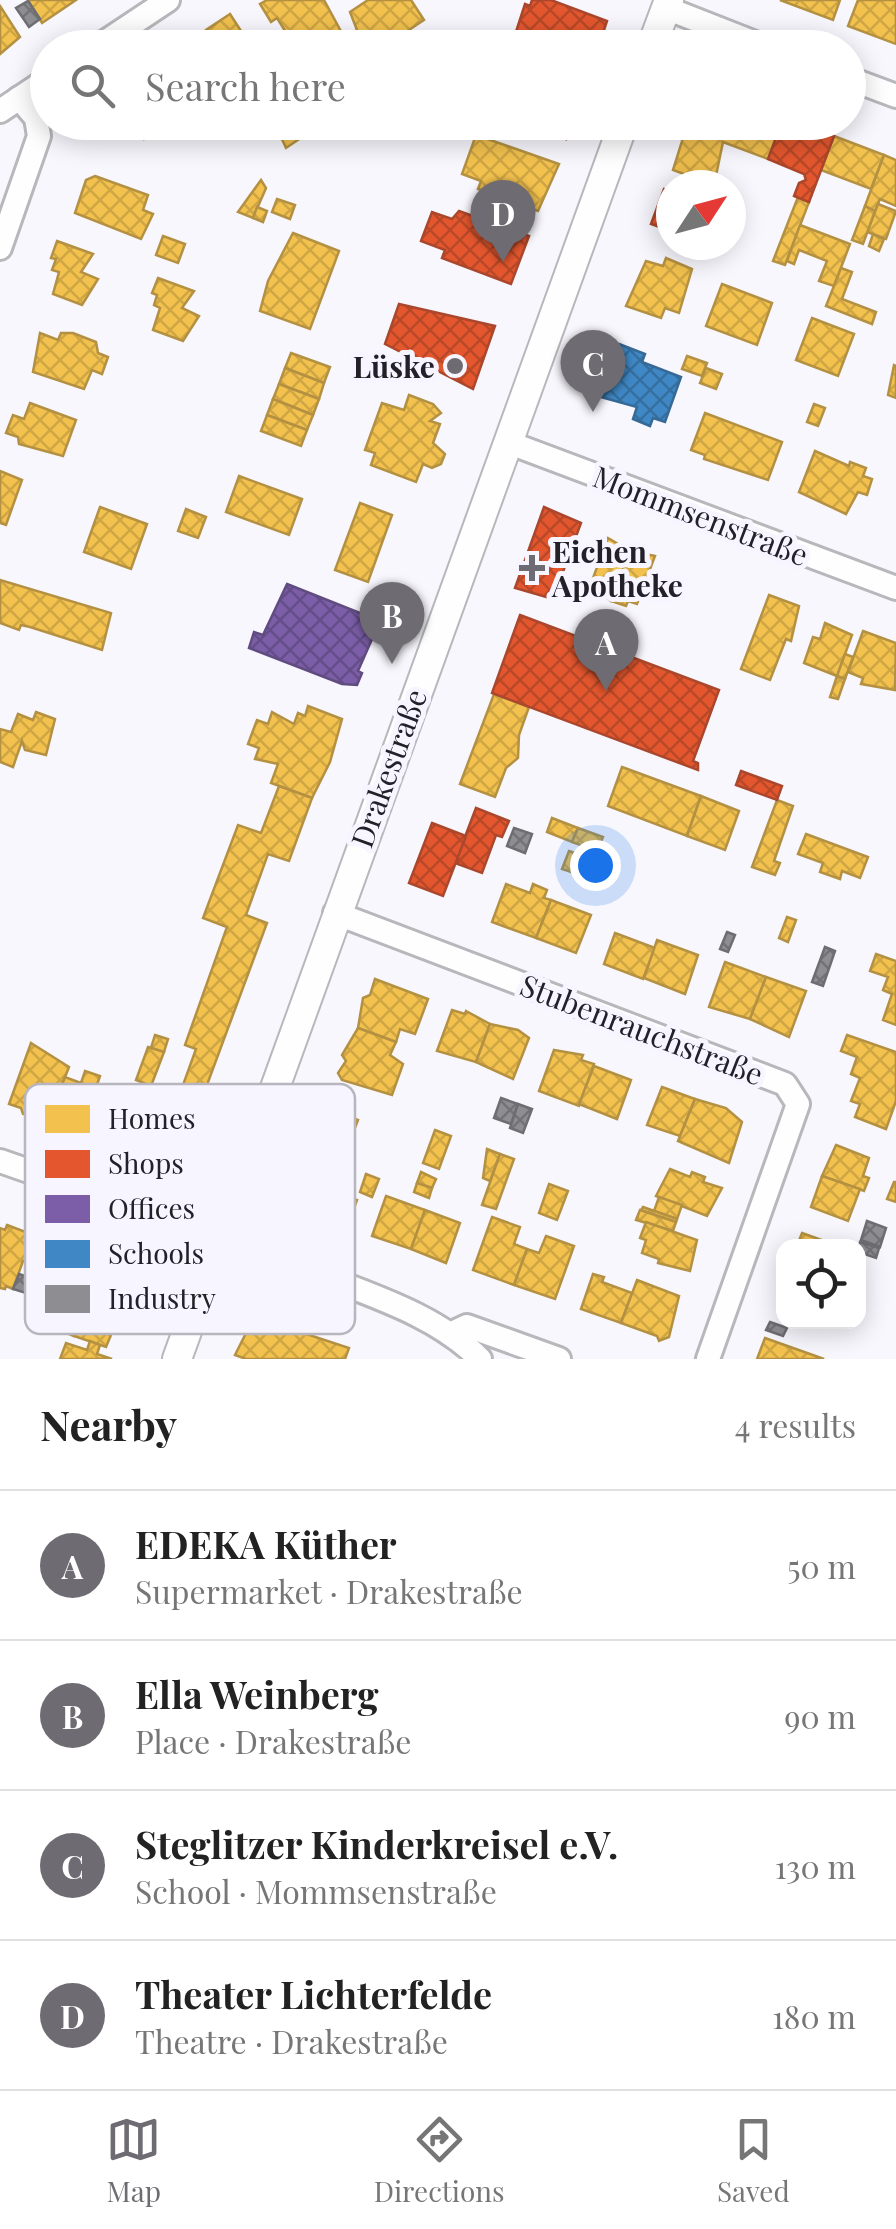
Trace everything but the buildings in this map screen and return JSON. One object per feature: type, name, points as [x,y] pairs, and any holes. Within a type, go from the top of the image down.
[{"type":"main road","points":[[658,30],[667,4]]},
{"type":"main road","name":"Drakestraße","points":[[274,1084],[617,140]]},
{"type":"main road","name":"Drakestraße","points":[[177,1359],[186,1334]]},
{"type":"street","points":[[123,30],[168,0]]},
{"type":"street","points":[[667,4],[727,30]]},
{"type":"street","points":[[866,85],[896,96]]},
{"type":"street","points":[[0,248],[39,140]]},
{"type":"street","name":"Mommsenstraße","points":[[507,442],[896,588]]},
{"type":"street","name":"Stubenrauchstraße","points":[[335,913],[785,1084],[798,1104],[708,1359]]},
{"type":"street","points":[[0,1161],[25,1170]]},
{"type":"street","points":[[355,1289],[411,1311],[450,1334],[480,1359]]},
{"type":"street","points":[[450,1334],[467,1326],[559,1359]]},
{"type":"place","name":"Theater Lichterfelde","points":[[503,262]]},
{"type":"place","name":"Lüske","points":[[455,366]]},
{"type":"place","name":"Steglitzer Kinderkreisel e.V.","points":[[593,412]]},
{"type":"place","name":"Eichen Apotheke","points":[[532,568]]},
{"type":"place","name":"Ella Weinberg","points":[[392,664]]},
{"type":"place","name":"EDEKA Küther","points":[[606,691]]}]
